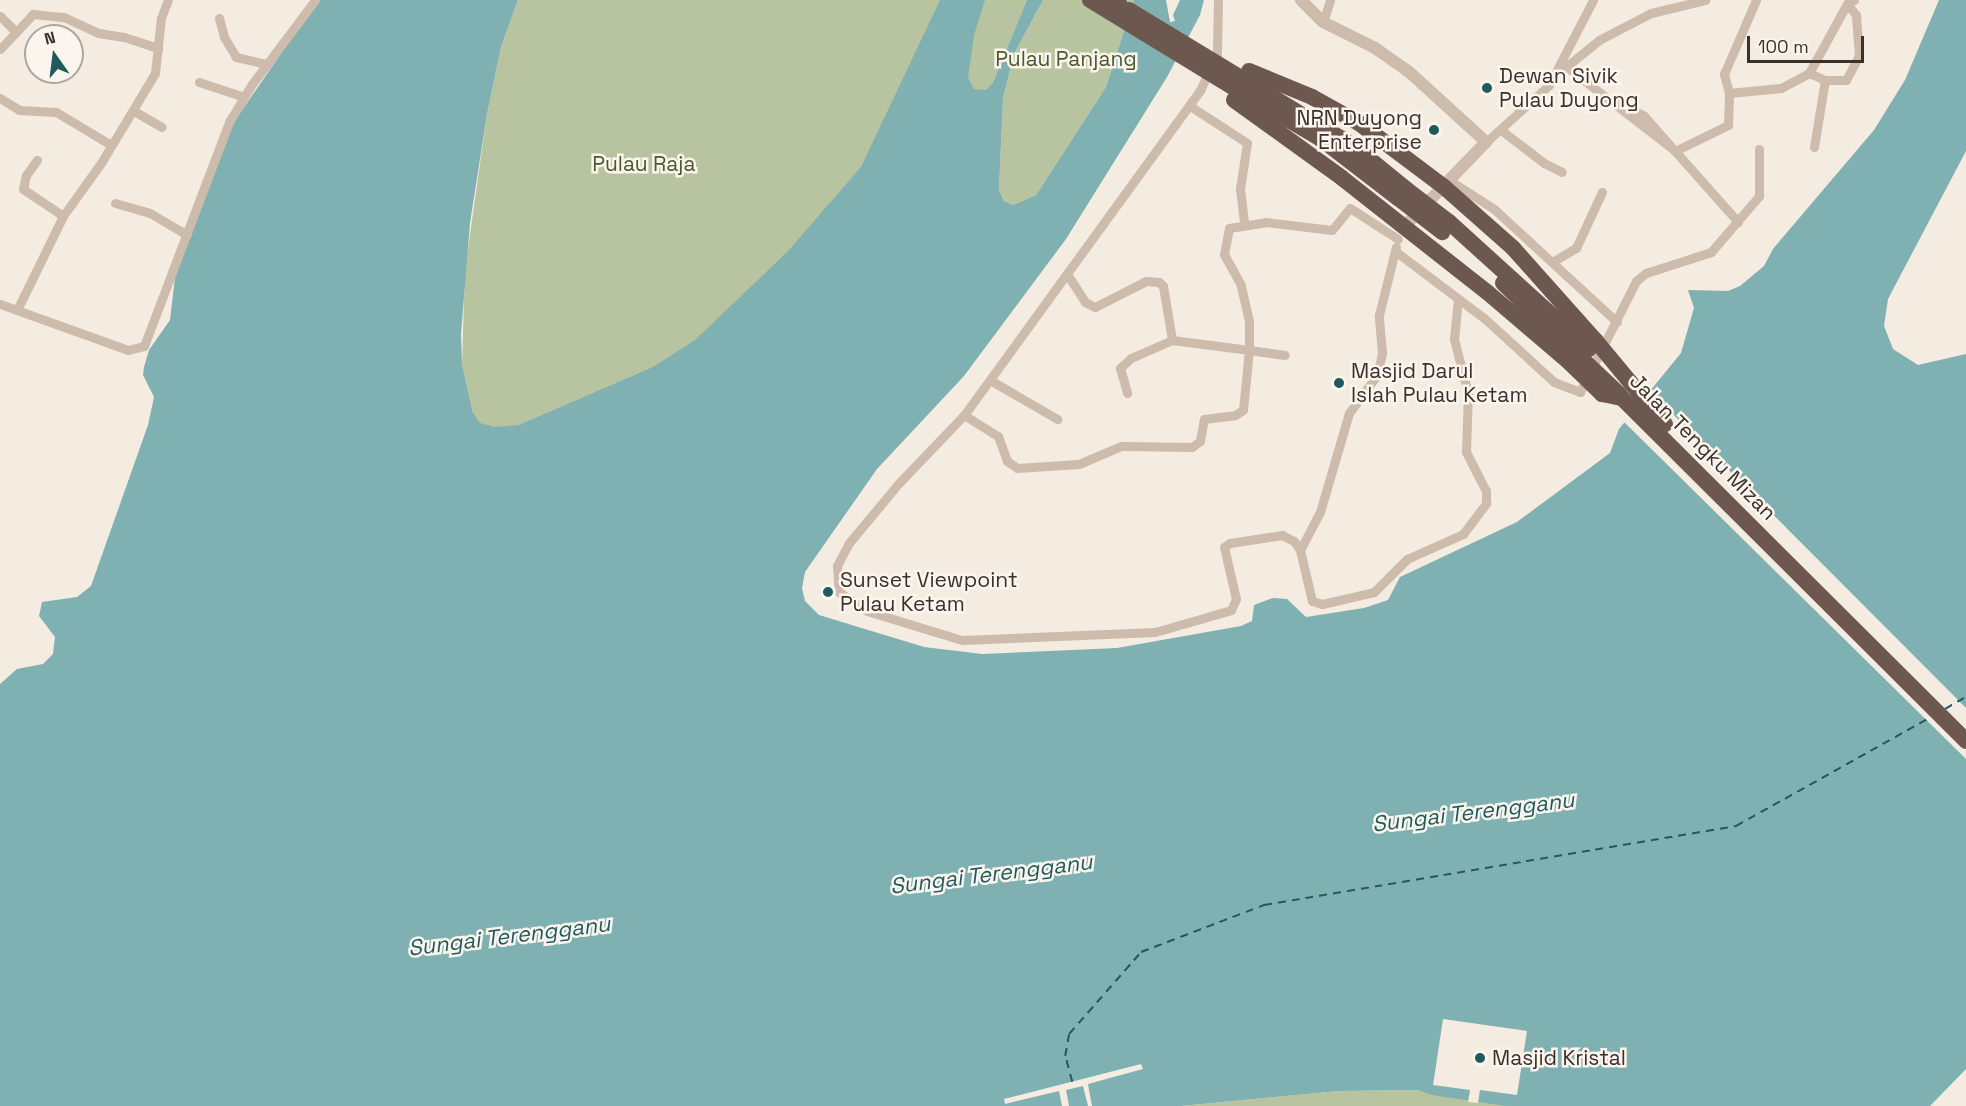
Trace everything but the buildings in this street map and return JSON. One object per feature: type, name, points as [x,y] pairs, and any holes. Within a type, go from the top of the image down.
[{"type":"highway","points":[[1090,0],[1242,86],[1344,140],[1584,352]]},
{"type":"highway","points":[[1116,2],[1242,86],[1401,233],[1584,352]]},
{"type":"highway","points":[[1242,86],[1312,97],[1359,123],[1446,183],[1512,248],[1584,352]]},
{"type":"highway","name":"Jalan Tengku Mizan","points":[[1584,352],[1602,394],[1622,398],[1966,741]]},
{"type":"highway","name":"Jalan Tengku Mizan","points":[[1584,352],[1638,387],[1665,424],[1966,724]]},
{"type":"street","points":[[17,310],[63,216],[134,111],[155,73],[161,18],[168,0]]},
{"type":"street","points":[[0,304],[137,351],[144,346],[229,122],[252,84],[315,0]]},
{"type":"street","points":[[1218,0],[1217,54],[1190,106],[964,415],[898,484],[841,555],[836,583],[846,600],[855,606],[935,634],[976,642],[1155,632],[1212,619],[1236,605],[1224,552],[1226,544],[1282,535],[1294,541],[1300,550],[1309,598],[1322,604],[1374,592],[1407,559],[1454,540],[1476,521],[1486,498],[1466,452],[1468,393],[1454,339],[1458,299]]},
{"type":"street","points":[[1301,0],[1323,22],[1390,58],[1440,96],[1486,142]]},
{"type":"street","points":[[1323,22],[1330,0]]},
{"type":"street","points":[[1565,65],[1593,0]]},
{"type":"street","points":[[1300,550],[1320,513],[1348,413],[1377,375],[1382,353],[1379,315],[1401,233],[1486,142],[1540,96],[1565,65],[1599,40],[1652,13],[1705,0]]},
{"type":"street","points":[[1675,151],[1728,124],[1729,93],[1724,74],[1756,0]]},
{"type":"street","points":[[1729,93],[1782,88],[1809,73],[1850,2]]},
{"type":"street","points":[[1809,73],[1826,80],[1846,80],[1852,76],[1859,56],[1856,15],[1850,2]]},
{"type":"street","points":[[0,49],[33,14],[64,17],[98,33],[124,37],[158,48]]},
{"type":"street","points":[[0,16],[16,32]]},
{"type":"street","points":[[219,18],[224,37],[236,57],[265,67]]},
{"type":"street","points":[[1565,65],[1617,102],[1675,151],[1738,222]]},
{"type":"street","points":[[1814,147],[1826,80]]},
{"type":"street","points":[[200,82],[244,97]]},
{"type":"street","points":[[0,98],[19,110],[56,112],[111,145]]},
{"type":"street","points":[[1190,106],[1247,143],[1240,189],[1244,223]]},
{"type":"street","points":[[134,111],[162,127]]},
{"type":"street","points":[[1501,130],[1544,163],[1562,172]]},
{"type":"street","points":[[1395,251],[1458,299],[1554,382],[1575,392],[1583,390],[1641,276],[1711,252],[1759,196],[1759,149]]},
{"type":"street","points":[[37,160],[26,175],[23,189],[63,216]]},
{"type":"street","points":[[1446,183],[1494,209],[1554,261],[1617,322]]},
{"type":"street","points":[[1554,261],[1576,248],[1602,192]]},
{"type":"street","points":[[115,203],[150,213],[187,235]]},
{"type":"street","points":[[964,415],[998,436],[1007,461],[1017,468],[1079,464],[1121,446],[1192,447],[1200,441],[1204,419],[1235,415],[1242,410],[1249,350],[1249,321],[1241,285],[1224,254],[1226,232],[1244,223],[1276,222],[1332,230],[1350,208],[1401,233]]},
{"type":"street","points":[[1067,274],[1085,302],[1095,307],[1139,283],[1159,282],[1166,292],[1172,340]]},
{"type":"street","points":[[1127,393],[1120,368],[1131,358],[1172,340],[1285,355]]},
{"type":"street","points":[[990,380],[1057,419]]},
{"type":"green space","name":"Pulau Raja","points":[[518,0],[1027,0],[993,84],[925,330],[472,440],[473,413],[462,364],[465,270],[487,114],[501,47]]},
{"type":"green space","name":"Pulau Panjang","points":[[1043,0],[1134,0],[1106,87],[1036,195],[1013,205],[1004,201],[999,190],[1003,98],[1014,54]]},
{"type":"green space","points":[[1418,1090],[1536,1106],[1181,1106],[1338,1091]]},
{"type":"water","name":"Sungai Terengganu","points":[[318,0],[518,0],[501,47],[487,114],[470,223],[461,334],[462,364],[473,413],[480,423],[494,427],[519,425],[653,367],[695,340],[788,251],[861,167],[940,0],[985,0],[974,35],[968,78],[974,89],[986,90],[993,83],[1027,0],[1043,0],[1014,54],[1003,98],[999,190],[1004,201],[1013,205],[1036,195],[1106,87],[1134,0],[1166,0],[1170,22],[1175,21],[1173,15],[1180,0],[1204,0],[1200,15],[1167,77],[1066,239],[964,376],[877,469],[805,572],[802,588],[805,601],[819,615],[924,647],[982,654],[1117,648],[1241,626],[1252,621],[1254,605],[1273,598],[1287,599],[1306,617],[1364,608],[1388,600],[1400,577],[1517,522],[1610,453],[1619,429],[1681,353],[1694,308],[1688,290],[1728,291],[1740,286],[1764,266],[1773,249],[1874,130],[1905,80],[1939,0],[1966,0],[1966,151],[1888,299],[1884,326],[1893,349],[1918,365],[1966,354],[1966,1069],[1930,1106],[1505,1106],[1432,1095],[1418,1090],[1338,1091],[1181,1106],[0,1106],[0,684],[17,669],[43,664],[53,654],[55,637],[39,616],[42,602],[77,597],[91,586],[148,425],[154,397],[143,375],[149,350],[170,320],[175,277],[229,129]]},
{"type":"pier","points":[[1648,389],[1966,708],[1966,759],[1622,420]]},
{"type":"pier","name":"Masjid Kristal","points":[[1443,1019],[1527,1031],[1517,1095],[1480,1090],[1478,1103],[1468,1102],[1470,1090],[1433,1085]]},
{"type":"pier","points":[[1141,1064],[1143,1069],[1088,1084],[1092,1106],[1088,1106],[1083,1086],[1066,1090],[1069,1106],[1062,1106],[1059,1091],[1005,1104],[1004,1099]]},
{"type":"ferry route","points":[[1945,709],[1966,697]]},
{"type":"ferry route","points":[[1072,1082],[1065,1056],[1069,1034],[1141,952],[1264,905],[1736,826],[1931,717]]},
{"type":"place","name":"Dewan Sivik Pulau Duyong","points":[[1487,88]]},
{"type":"place","name":"NRN Duyong Enterprise","points":[[1434,130]]},
{"type":"place","name":"Masjid Darul Islah Pulau Ketam","points":[[1339,383]]},
{"type":"place","name":"Sunset Viewpoint Pulau Ketam","points":[[828,592]]},
{"type":"place","name":"Masjid Kristal","points":[[1480,1058]]}]
